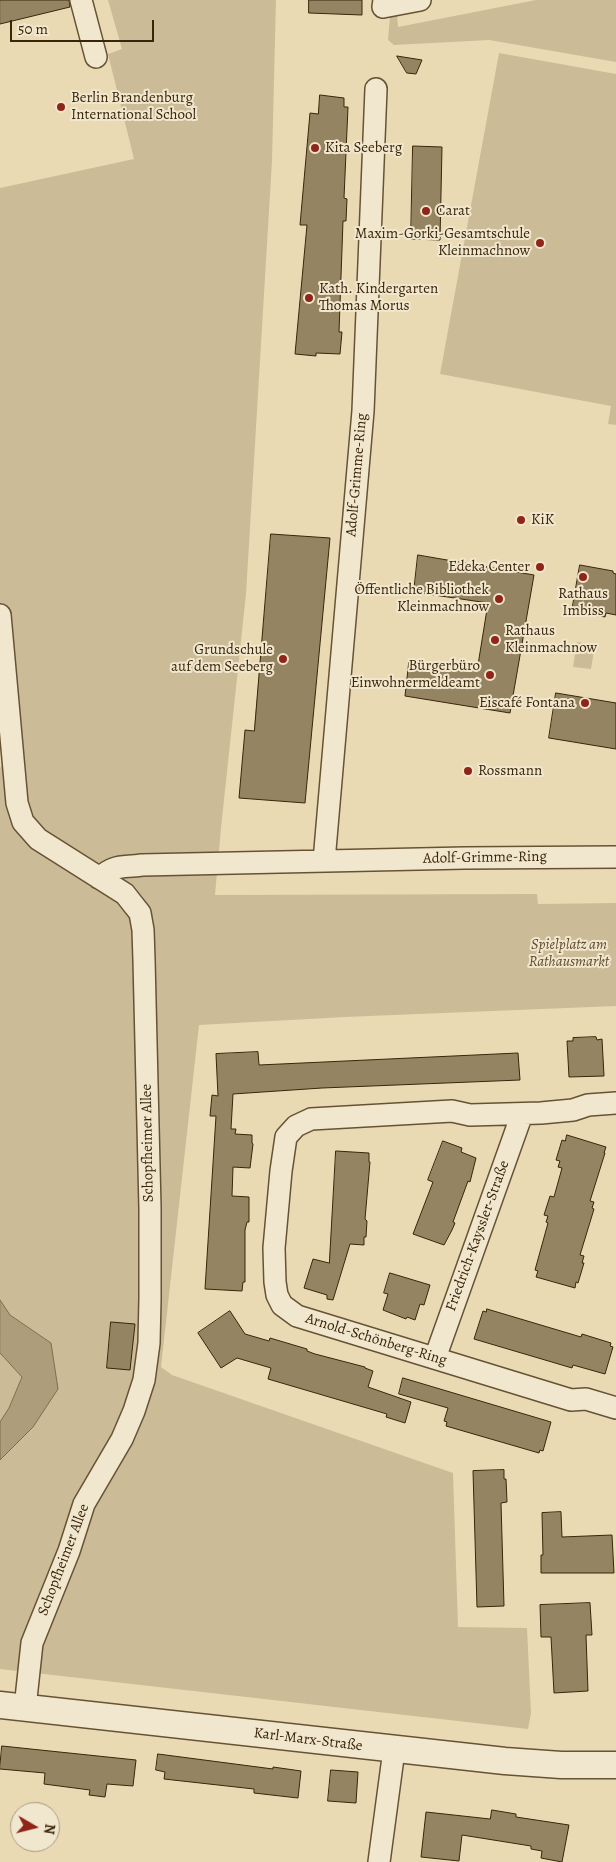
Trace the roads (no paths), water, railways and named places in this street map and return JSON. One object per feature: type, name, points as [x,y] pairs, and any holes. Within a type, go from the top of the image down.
[{"type":"street","points":[[81,0],[96,57]]},
{"type":"street","points":[[384,4],[420,0]]},
{"type":"street","name":"Adolf-Grimme-Ring","points":[[324,861],[363,411],[376,89]]},
{"type":"street","name":"Schopfheimer Allee","points":[[0,615],[17,803],[23,822],[38,839],[125,894],[140,913],[143,930],[149,1198],[149,1343],[144,1380],[122,1439],[84,1504],[69,1552],[32,1643],[12,1706]]},
{"type":"street","name":"Adolf-Grimme-Ring","points":[[99,878],[110,869],[120,866],[616,857]]},
{"type":"street","name":"Arnold-Schönberg-Ring","points":[[616,1103],[588,1105],[574,1110],[522,1114],[470,1115],[452,1111],[311,1119],[296,1126],[286,1137],[274,1248],[277,1295],[282,1305],[297,1316],[571,1400],[586,1399],[616,1408]]},
{"type":"street","name":"Friedrich-Kayssler-Straße","points":[[435,1358],[522,1114]]},
{"type":"street","name":"Karl-Marx-Straße","points":[[12,1706],[504,1761],[561,1765],[616,1765]]},
{"type":"street","points":[[379,1862],[394,1750]]},
{"type":"place","name":"Berlin Brandenburg International School","points":[[61,107]]},
{"type":"place","name":"Kita Seeberg","points":[[315,148]]},
{"type":"place","name":"Carat","points":[[426,211]]},
{"type":"place","name":"Maxim-Gorki-Gesamtschule Kleinmachnow","points":[[540,243]]},
{"type":"place","name":"Kath. Kindergarten Thomas Morus","points":[[309,298]]},
{"type":"place","name":"KiK","points":[[521,520]]},
{"type":"place","name":"Edeka Center","points":[[540,567]]},
{"type":"place","name":"Rathaus Imbiss","points":[[583,577]]},
{"type":"place","name":"Öffentliche Bibliothek Kleinmachnow","points":[[499,599]]},
{"type":"place","name":"Rathaus Kleinmachnow","points":[[495,640]]},
{"type":"place","name":"Grundschule auf dem Seeberg","points":[[283,659]]},
{"type":"place","name":"Bürgerbüro Einwohnermeldeamt","points":[[490,675]]},
{"type":"place","name":"Eiscafé Fontana","points":[[585,703]]},
{"type":"place","name":"Rossmann","points":[[468,771]]},
{"type":"park label","name":"Spielplatz am Rathausmarkt","points":[[569,954]]}]
